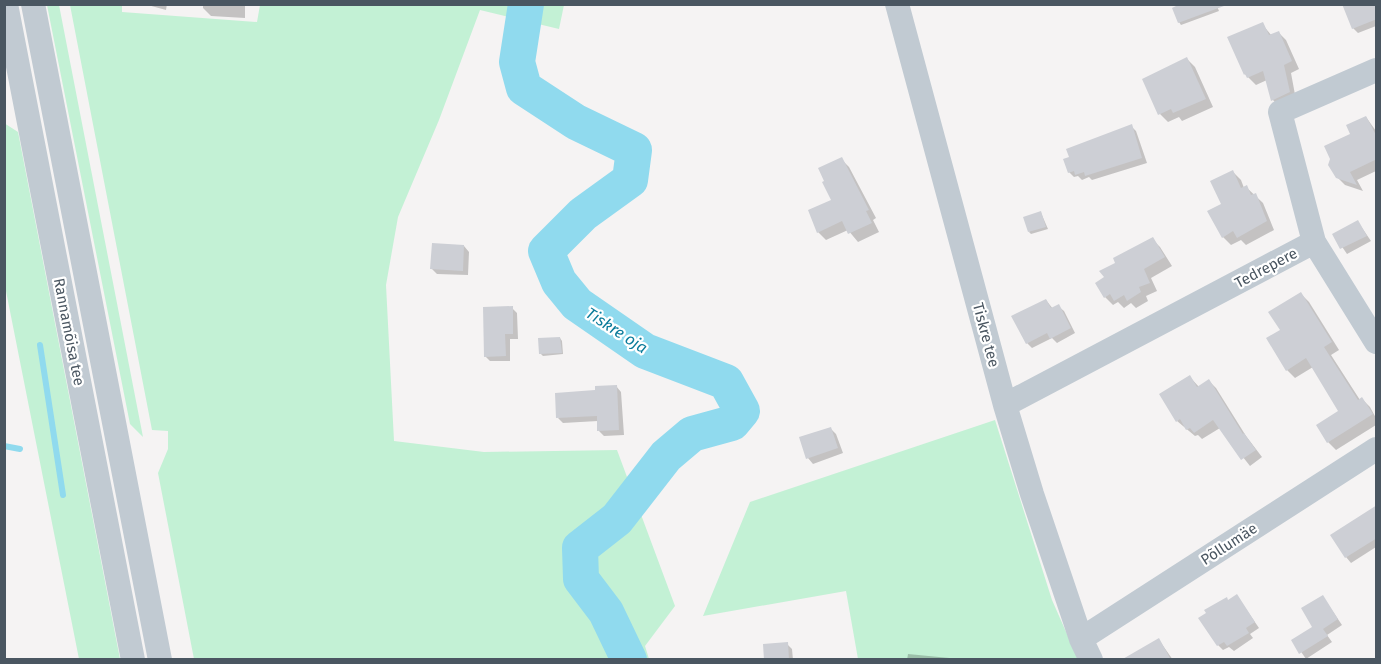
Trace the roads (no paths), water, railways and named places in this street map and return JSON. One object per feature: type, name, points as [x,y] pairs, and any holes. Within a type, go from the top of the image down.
[{"type":"street","name":"Rannamõisa tee","points":[[6,4],[133,660]]},
{"type":"street","name":"Rannamõisa tee","points":[[33,4],[159,660]]},
{"type":"street","name":"Tiskre tee","points":[[897,4],[1005,405],[1032,494],[1086,649]]},
{"type":"street","name":"Tedrepere","points":[[1005,405],[1314,242],[1280,112],[1377,70]]},
{"type":"street","points":[[1314,242],[1377,342]]},
{"type":"street","name":"Põllumäe","points":[[1086,649],[1377,448]]},
{"type":"waterway","name":"Tiskre oja","points":[[526,4],[517,62],[524,88],[576,122],[634,150],[630,180],[583,214],[546,251],[559,282],[577,304],[645,351],[726,382],[742,411],[732,423],[692,434],[666,456],[617,519],[580,548],[581,579],[606,612],[629,660]]},
{"type":"waterway","points":[[40,345],[63,495]]},
{"type":"waterway","points":[[4,446],[20,449]]}]
